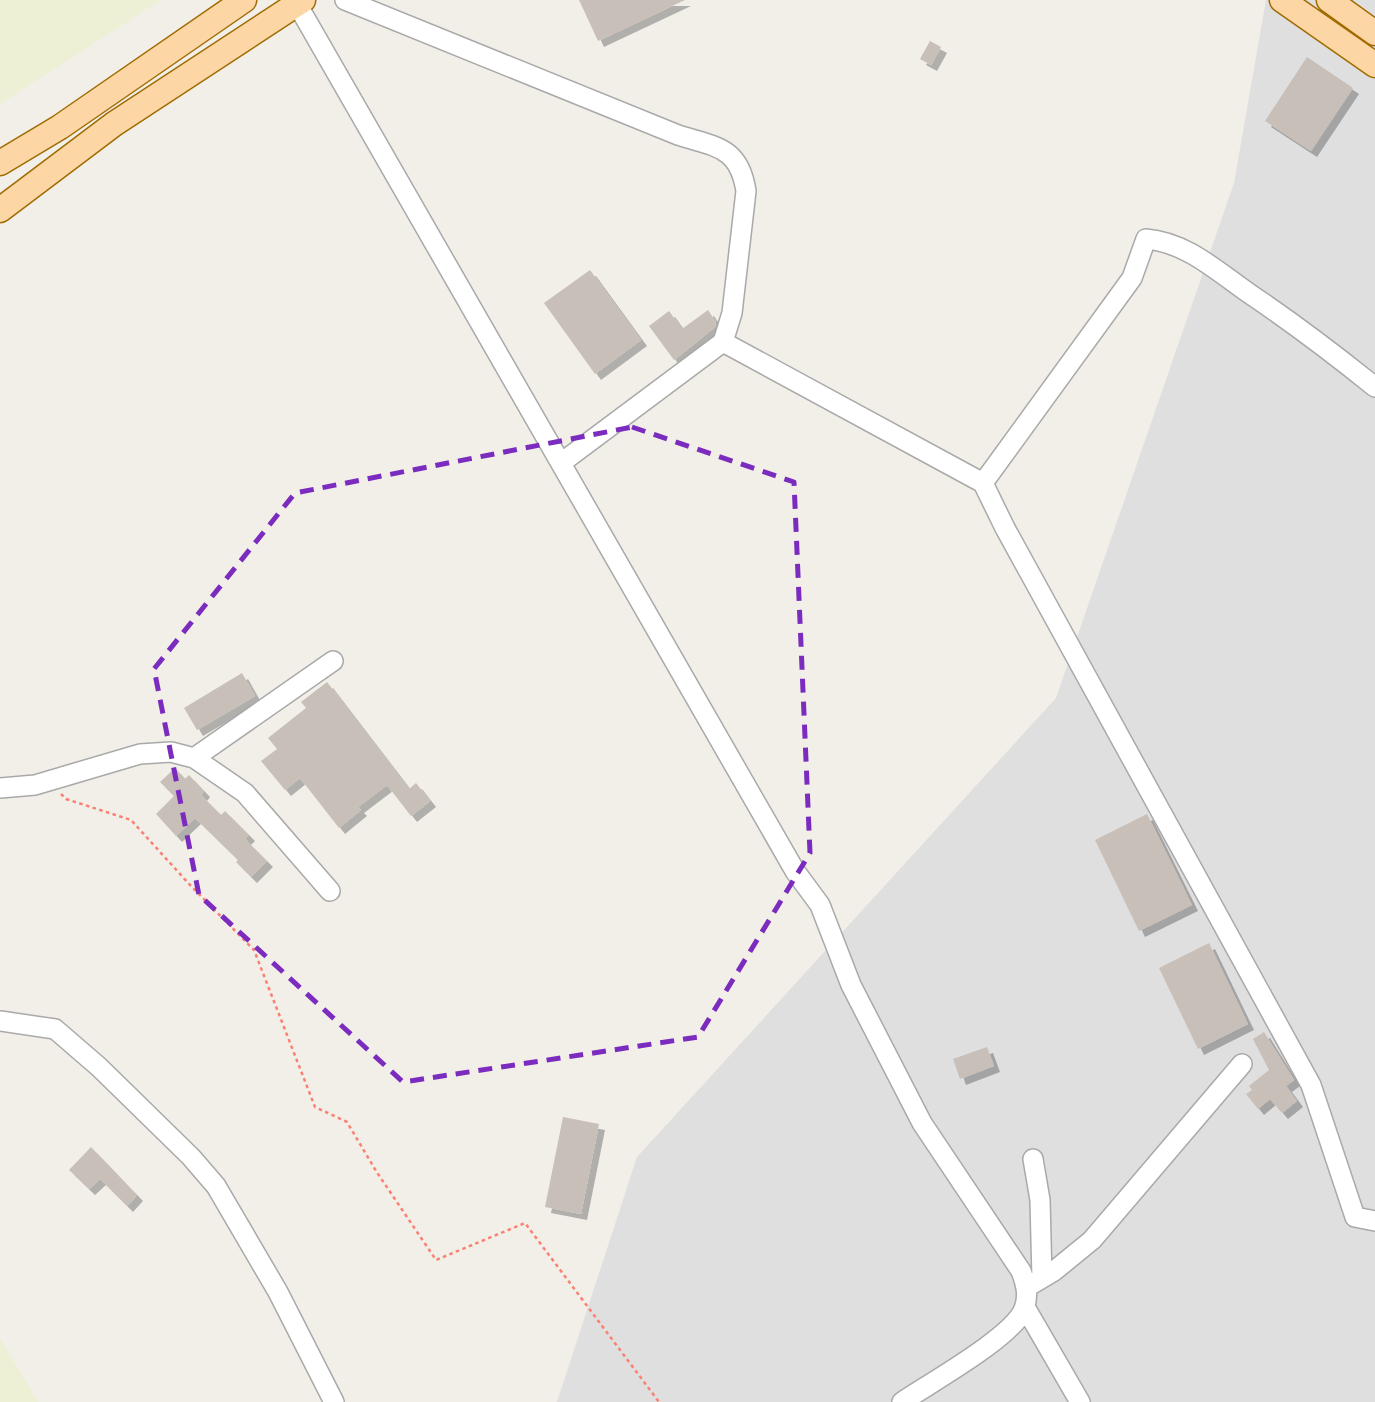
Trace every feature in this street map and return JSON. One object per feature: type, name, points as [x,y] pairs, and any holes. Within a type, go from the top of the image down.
[{"type":"main road","points":[[0,163],[60,127],[244,0]]},
{"type":"main road","points":[[1282,0],[1375,65]]},
{"type":"main road","points":[[1329,0],[1375,33]]},
{"type":"main road","points":[[0,210],[114,124],[300,2]]},
{"type":"street","points":[[345,0],[678,135],[715,146],[733,157],[743,171],[746,191],[732,313],[723,342],[561,463]]},
{"type":"street","points":[[300,2],[795,871],[820,905],[851,985],[922,1123],[1021,1272],[1080,1402]]},
{"type":"street","points":[[983,483],[1132,278],[1146,239],[1163,241],[1192,254],[1310,335],[1375,387]]},
{"type":"street","points":[[723,342],[983,483],[1005,528],[1311,1085],[1355,1217],[1375,1222]]},
{"type":"street","points":[[194,758],[333,661]]},
{"type":"street","points":[[0,788],[35,785],[140,754],[171,752],[194,758],[246,793],[330,891]]},
{"type":"street","points":[[0,1021],[55,1029],[99,1067],[191,1157],[216,1186],[278,1292],[334,1402]]},
{"type":"street","points":[[1031,1291],[1092,1240],[1242,1064]]},
{"type":"street","points":[[902,1402],[1003,1335],[1018,1320],[1031,1291],[1040,1200],[1032,1159]]},
{"type":"path","points":[[47,782],[66,799],[131,820],[254,950],[315,1107],[347,1122],[376,1171],[436,1259],[525,1223],[659,1402]]},
{"type":"highlighted area","points":[[632,427],[794,482],[810,853],[698,1037],[403,1082],[199,895],[154,669],[295,493]]},
{"type":"shaded area","points":[[1266,0],[1375,0],[1375,1402],[557,1402],[637,1157],[1056,698],[1234,183]]},
{"type":"green space","points":[[0,0],[161,0],[0,104]]},
{"type":"green space","points":[[0,1338],[38,1402],[0,1402]]},
{"type":"building","points":[[579,0],[685,0],[598,41]]},
{"type":"building","points":[[930,41],[941,47],[931,65],[920,59]]},
{"type":"building","points":[[1307,57],[1353,88],[1311,151],[1265,121]]},
{"type":"building","points":[[590,270],[641,340],[595,374],[544,303]]},
{"type":"building","points":[[708,310],[716,322],[715,327],[674,360],[649,326],[669,311],[682,329]]},
{"type":"building","points":[[242,673],[255,696],[197,730],[184,708]]},
{"type":"building","points":[[327,682],[409,789],[416,783],[430,801],[411,816],[387,785],[358,807],[361,810],[339,828],[300,778],[285,790],[261,761],[277,749],[268,738],[306,708],[301,702]]},
{"type":"building","points":[[175,768],[185,779],[189,775],[204,791],[201,795],[221,815],[225,811],[249,835],[245,839],[267,861],[251,877],[236,862],[238,860],[195,818],[176,836],[156,814],[174,796],[160,782]]},
{"type":"building","points":[[1147,814],[1192,905],[1139,931],[1095,840]]},
{"type":"building","points":[[1209,943],[1248,1024],[1198,1049],[1159,968]]},
{"type":"building","points":[[1264,1032],[1294,1080],[1286,1086],[1297,1101],[1282,1113],[1270,1099],[1258,1109],[1246,1094],[1252,1090],[1249,1086],[1269,1070],[1253,1039]]},
{"type":"building","points":[[987,1047],[994,1066],[960,1079],[953,1059]]},
{"type":"building","points":[[563,1117],[599,1124],[581,1214],[545,1207]]},
{"type":"building","points":[[91,1147],[137,1195],[127,1206],[100,1179],[89,1189],[69,1170]]}]
